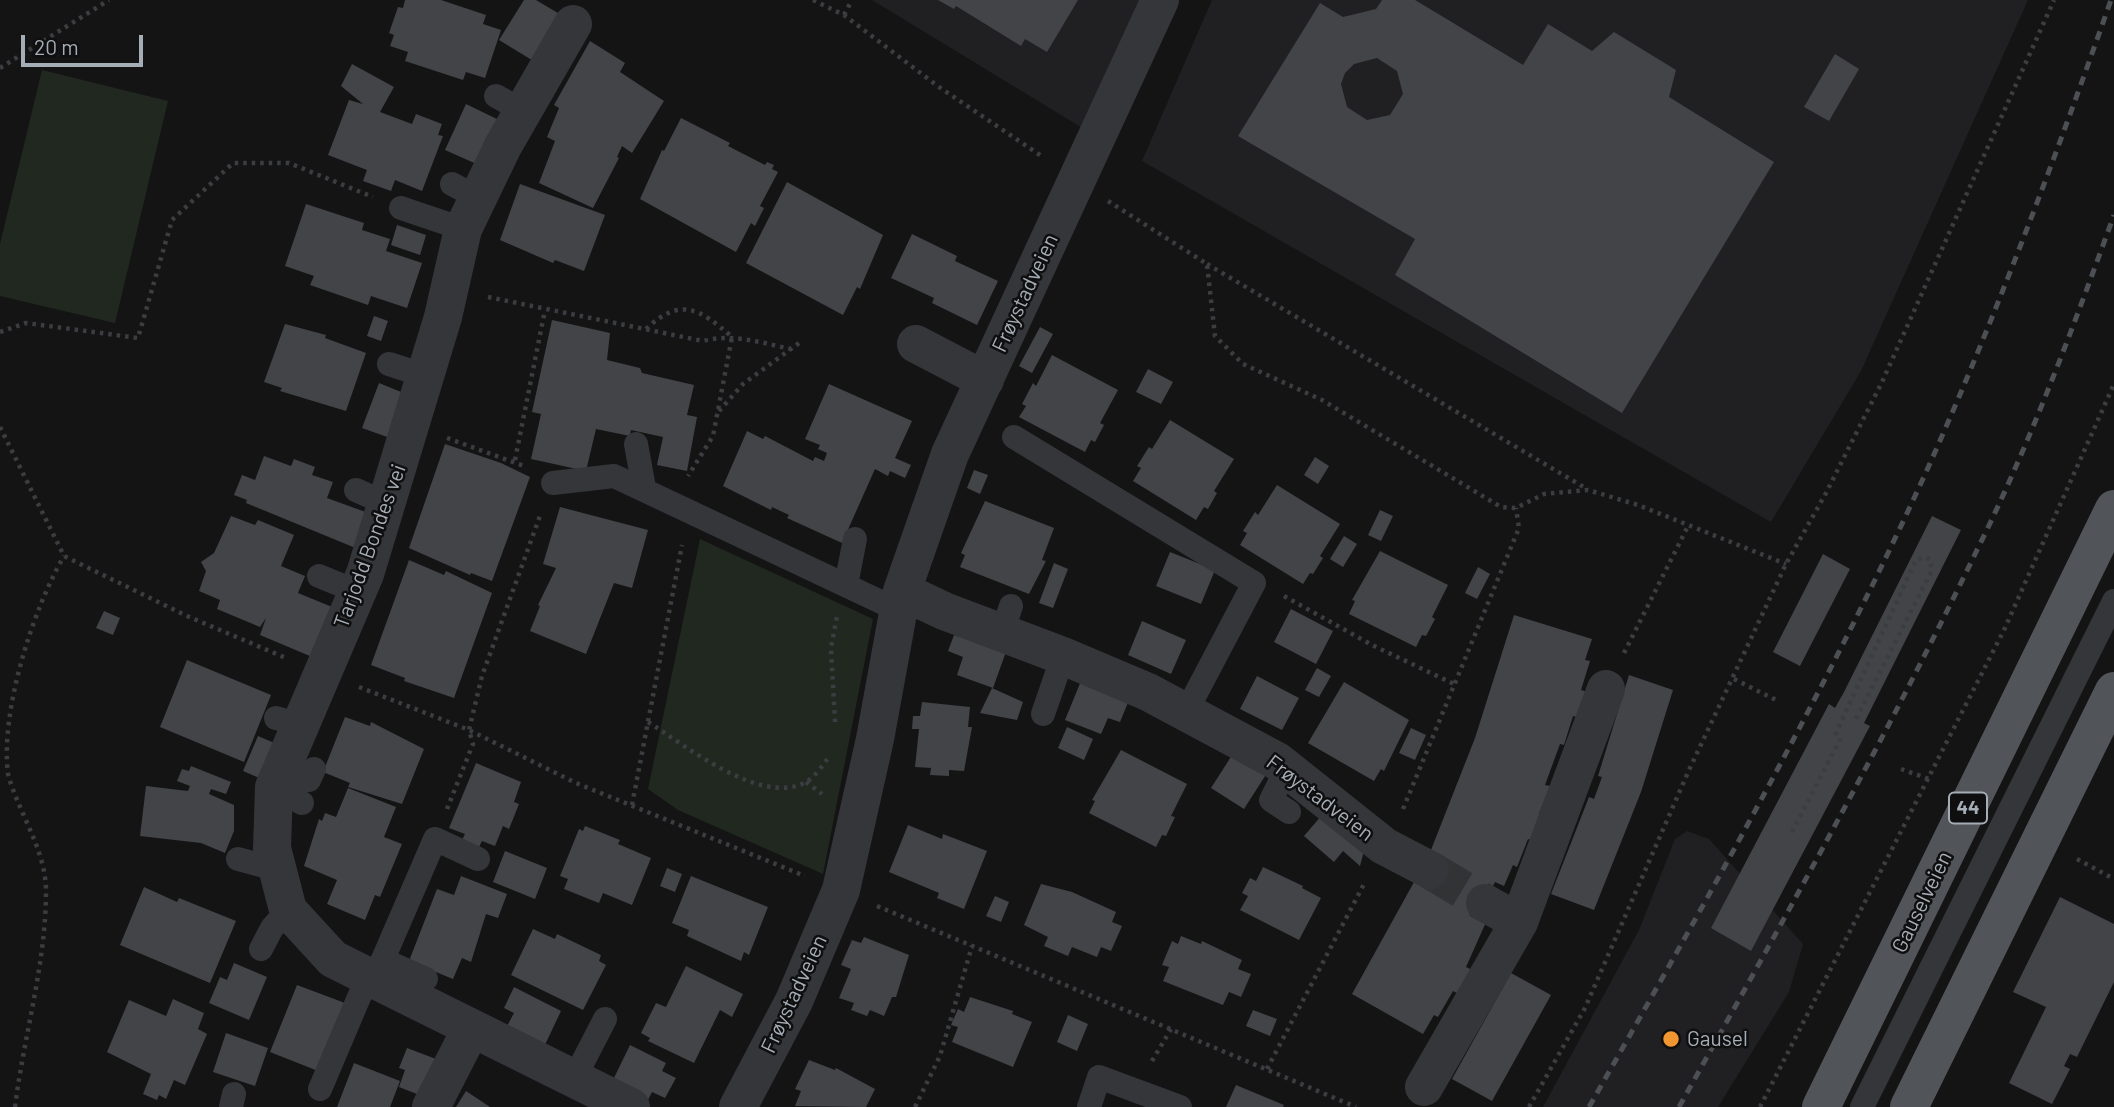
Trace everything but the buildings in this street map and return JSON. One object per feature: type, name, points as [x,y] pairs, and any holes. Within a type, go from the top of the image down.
[{"type":"main road","name":"Gauselveien","points":[[1821,1107],[2114,509]]},
{"type":"main road","points":[[1909,1107],[2114,691]]},
{"type":"street","name":"Frøystadveien","points":[[738,1107],[794,1001],[841,890],[875,739],[900,600],[950,454],[1160,0]]},
{"type":"street","name":"Tarjodd Bondes vei","points":[[573,24],[524,105],[470,212],[435,302],[426,376],[383,506],[364,597],[322,673],[288,721],[293,782],[272,848],[275,869],[288,910],[333,959],[375,972],[471,1029],[631,1107]]},
{"type":"street","points":[[916,344],[985,380]]},
{"type":"street","name":"Frøystadveien","points":[[900,600],[944,611],[1007,620],[1063,656],[1148,692],[1287,768],[1384,846],[1430,870]]},
{"type":"street","points":[[1424,1087],[1519,922],[1606,689]]},
{"type":"street","points":[[1485,903],[1519,922]]},
{"type":"street","points":[[431,1107],[471,1029]]},
{"type":"lane","points":[[401,208],[470,212]]},
{"type":"lane","points":[[389,364],[426,376]]},
{"type":"lane","points":[[1014,437],[1254,583],[1185,713]]},
{"type":"lane","points":[[636,444],[643,488]]},
{"type":"lane","points":[[552,483],[614,476],[846,585],[900,600]]},
{"type":"lane","points":[[846,585],[855,539]]},
{"type":"lane","points":[[319,576],[364,597]]},
{"type":"lane","points":[[1862,1107],[2114,601]]},
{"type":"lane","points":[[1043,714],[1063,656]]},
{"type":"lane","points":[[1287,768],[1271,800],[1289,812]]},
{"type":"lane","points":[[320,1089],[435,839],[478,859]]},
{"type":"lane","points":[[237,859],[275,869]]},
{"type":"lane","points":[[261,949],[272,928],[288,910]]},
{"type":"lane","points":[[375,972],[426,979]]},
{"type":"lane","points":[[574,1079],[605,1018]]},
{"type":"lane","points":[[1088,1107],[1099,1077],[1180,1107]]},
{"type":"path","points":[[0,68],[109,0]]},
{"type":"path","points":[[813,0],[844,15],[939,87],[1049,161]]},
{"type":"path","points":[[844,15],[852,0]]},
{"type":"path","points":[[1529,1107],[1585,1008],[1689,770],[1786,564],[1826,494],[1882,382],[2054,0]]},
{"type":"path","points":[[0,332],[26,323],[138,338],[172,220],[233,163],[289,163],[401,208]]},
{"type":"path","points":[[1099,196],[1207,264],[1588,490],[1638,505],[1786,564]]},
{"type":"path","points":[[1207,264],[1215,336],[1243,365],[1322,400],[1501,507],[1516,508],[1544,494],[1588,490]]},
{"type":"path","points":[[497,300],[703,341],[732,337],[791,349]]},
{"type":"path","points":[[645,330],[657,319],[682,308],[696,309],[732,337]]},
{"type":"path","points":[[515,460],[545,310]]},
{"type":"path","points":[[632,805],[685,508],[686,479],[713,436],[732,337]]},
{"type":"path","points":[[718,411],[743,384],[799,343]]},
{"type":"path","points":[[1759,1107],[2004,630],[2114,384]]},
{"type":"path","points":[[0,427],[64,556],[187,616],[322,673]]},
{"type":"path","points":[[411,428],[515,460],[552,483],[482,676],[469,730],[473,744],[435,839]]},
{"type":"path","points":[[1267,1069],[1394,831],[1519,528],[1516,508]]},
{"type":"path","points":[[1606,689],[1688,526]]},
{"type":"path","points":[[15,1107],[42,955],[46,887],[35,843],[8,773],[6,716],[33,621],[46,586],[64,556]]},
{"type":"path","points":[[1835,735],[1916,560],[1925,556],[1930,559],[1931,570],[1855,722]]},
{"type":"path","points":[[1254,583],[1454,684]]},
{"type":"path","points":[[835,727],[831,648],[846,585]]},
{"type":"path","points":[[1734,679],[1776,700]]},
{"type":"path","points":[[648,722],[735,777],[774,788],[806,782],[828,759],[831,748]]},
{"type":"path","points":[[1792,832],[1841,738]]},
{"type":"path","points":[[1901,769],[1939,783]]},
{"type":"path","points":[[2073,857],[2114,879]]},
{"type":"path","points":[[915,1107],[940,1056],[972,946]]},
{"type":"shaded area","points":[[872,0],[1141,0],[1084,129]]},
{"type":"shaded area","points":[[1212,0],[2028,0],[1861,371],[1771,522],[1142,161]]},
{"type":"shaded area","points":[[42,70],[168,101],[115,323],[0,296],[0,244]]},
{"type":"shaded area","points":[[700,539],[873,619],[823,874],[678,810],[648,789]]},
{"type":"shaded area","points":[[1687,831],[1709,839],[1803,944],[1789,992],[1718,1107],[1543,1107],[1639,930],[1675,839]]},
{"type":"tunnel","points":[[1430,870],[1485,903]]},
{"type":"railway","points":[[1589,1107],[1765,792],[1889,551],[1927,470],[2001,296],[2111,0]]},
{"type":"railway","points":[[1679,1107],[1870,760],[1978,548],[2034,425],[2114,215]]},
{"type":"place","name":"Gausel","points":[[1671,1039]]}]
